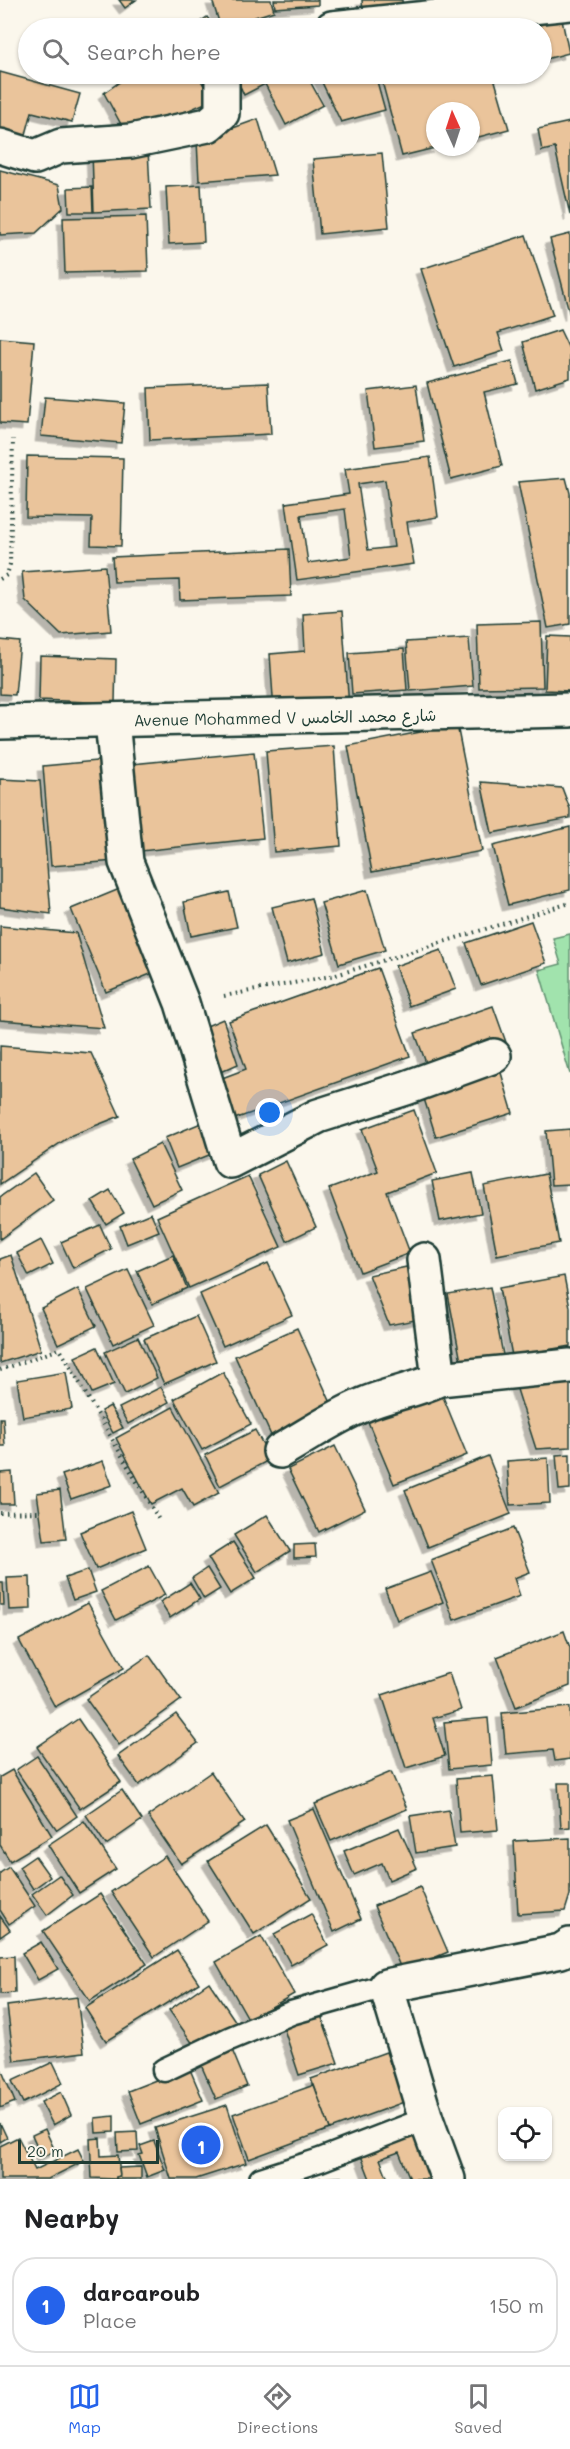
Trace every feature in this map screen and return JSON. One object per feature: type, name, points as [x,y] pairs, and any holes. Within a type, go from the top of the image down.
[{"type":"street","points":[[376,18],[415,9],[570,3]]},
{"type":"street","points":[[0,146],[35,157],[62,146],[131,141],[208,125],[222,113],[222,84]]},
{"type":"street","name":"Avenue Mohammed V شارع محمد الخامس","points":[[0,722],[570,710]]},
{"type":"street","points":[[112,721],[126,862],[182,1003],[230,1161],[318,1116],[406,1088],[494,1056]]},
{"type":"street","points":[[423,1260],[439,1379]]},
{"type":"street","points":[[280,1451],[362,1405],[389,1395],[420,1388],[439,1379],[570,1365]]},
{"type":"street","points":[[448,2179],[426,2119],[386,1986],[561,1951],[570,1945]]},
{"type":"lane","points":[[164,2070],[291,2013],[386,1986]]},
{"type":"lane","points":[[261,2179],[320,2160],[426,2119]]},
{"type":"path","points":[[0,579],[7,575],[10,564],[14,439]]},
{"type":"path","points":[[182,1003],[336,975],[570,903]]},
{"type":"path","points":[[0,1370],[60,1349],[159,1520]]},
{"type":"path","points":[[0,1513],[39,1512]]},
{"type":"green space","points":[[570,934],[570,1074],[539,970],[561,964],[553,938]]},
{"type":"building","points":[[119,0],[136,0],[125,8]]},
{"type":"building","points":[[212,0],[271,0],[274,11],[252,18],[218,18]]},
{"type":"building","points":[[274,0],[318,0],[318,5],[275,8]]},
{"type":"building","points":[[362,0],[402,0],[403,11],[363,14]]},
{"type":"building","points":[[562,20],[569,53],[552,57],[552,22]]},
{"type":"building","points":[[0,72],[18,77],[18,84],[44,84],[80,94],[72,122],[32,112],[24,142],[0,136]]},
{"type":"building","points":[[117,84],[203,84],[212,100],[128,137],[104,93]]},
{"type":"building","points":[[239,84],[265,84],[244,95]]},
{"type":"building","points":[[265,84],[311,84],[323,105],[286,125]]},
{"type":"building","points":[[323,84],[378,84],[385,110],[341,122]]},
{"type":"building","points":[[383,84],[496,84],[509,129],[480,137],[480,102],[426,102],[426,150],[402,156]]},
{"type":"building","points":[[258,119],[275,175],[199,181],[197,141]]},
{"type":"building","points":[[570,122],[570,215],[555,148],[542,151],[538,129]]},
{"type":"building","points":[[148,149],[151,209],[94,212],[92,152]]},
{"type":"building","points":[[382,153],[389,227],[320,234],[313,159]]},
{"type":"building","points":[[0,170],[59,185],[63,208],[36,233],[0,235]]},
{"type":"building","points":[[201,185],[204,242],[169,244],[166,187]]},
{"type":"building","points":[[92,187],[93,212],[69,212],[68,188]]},
{"type":"building","points":[[146,216],[148,271],[65,273],[63,218]]},
{"type":"building","points":[[570,234],[570,315],[550,239]]},
{"type":"building","points":[[526,235],[553,315],[498,333],[504,351],[454,367],[421,269]]},
{"type":"building","points":[[560,330],[570,351],[570,378],[535,389],[523,342]]},
{"type":"building","points":[[0,338],[34,341],[27,425],[0,423]]},
{"type":"building","points":[[512,361],[518,384],[484,392],[502,466],[451,479],[427,383]]},
{"type":"building","points":[[268,383],[271,434],[150,440],[148,388]]},
{"type":"building","points":[[416,385],[424,441],[375,447],[368,391]]},
{"type":"building","points":[[45,397],[125,403],[121,443],[41,436]]},
{"type":"building","points":[[27,456],[123,458],[121,546],[91,545],[92,518],[26,517]]},
{"type":"building","points":[[430,457],[438,517],[407,522],[414,564],[297,580],[286,503],[349,494],[345,469]],"holes":[[[385,480],[394,547],[368,550],[358,484]],[[345,509],[351,557],[308,563],[301,515]]]},
{"type":"building","points":[[566,478],[570,493],[570,624],[548,628],[518,482]]},
{"type":"building","points":[[289,549],[291,596],[180,600],[179,580],[114,582],[112,557]]},
{"type":"building","points":[[105,566],[111,631],[61,635],[25,600],[22,572]]},
{"type":"building","points":[[342,611],[349,707],[274,712],[270,654],[305,651],[303,614]]},
{"type":"building","points":[[541,622],[543,687],[479,688],[477,624]]},
{"type":"building","points":[[547,636],[570,637],[570,691],[545,690]]},
{"type":"building","points":[[469,638],[473,686],[410,691],[406,642]]},
{"type":"building","points":[[0,640],[20,642],[15,695],[0,694]]},
{"type":"building","points":[[404,649],[407,690],[352,694],[349,653]]},
{"type":"building","points":[[40,656],[116,659],[115,703],[39,700]]},
{"type":"building","points":[[457,725],[482,851],[372,872],[348,746]]},
{"type":"building","points":[[334,746],[341,846],[274,852],[266,751]]},
{"type":"building","points":[[254,752],[263,838],[141,851],[132,764]]},
{"type":"building","points":[[107,760],[116,861],[51,866],[43,766]]},
{"type":"building","points":[[0,779],[40,781],[51,914],[0,907]]},
{"type":"building","points":[[481,782],[562,788],[570,809],[570,818],[492,833]]},
{"type":"building","points":[[570,827],[570,890],[508,905],[493,846]]},
{"type":"building","points":[[122,888],[158,971],[106,992],[71,909]]},
{"type":"building","points":[[367,890],[385,950],[339,964],[321,903]]},
{"type":"building","points":[[229,892],[237,927],[191,936],[184,902]]},
{"type":"building","points":[[311,898],[325,953],[287,963],[272,907]]},
{"type":"building","points":[[531,921],[546,963],[481,985],[466,943]]},
{"type":"building","points":[[0,926],[76,933],[104,1028],[0,1020]]},
{"type":"building","points":[[441,950],[456,989],[409,1006],[395,966]]},
{"type":"building","points":[[378,968],[410,1056],[229,1121],[214,1081],[246,1069],[229,1021]]},
{"type":"building","points":[[493,1006],[507,1045],[429,1071],[415,1033]]},
{"type":"building","points":[[223,1019],[238,1064],[218,1073],[202,1028]]},
{"type":"building","points":[[0,1046],[91,1053],[120,1116],[72,1135],[0,1184]]},
{"type":"building","points":[[499,1066],[513,1113],[436,1137],[421,1089]]},
{"type":"building","points":[[414,1110],[437,1173],[387,1192],[410,1253],[360,1272],[329,1189],[378,1171],[362,1129]]},
{"type":"building","points":[[201,1123],[214,1153],[177,1168],[165,1138]]},
{"type":"building","points":[[570,1129],[570,1184],[551,1185],[546,1131]]},
{"type":"building","points":[[160,1144],[182,1190],[152,1204],[130,1159]]},
{"type":"building","points":[[286,1161],[316,1227],[287,1241],[258,1175]]},
{"type":"building","points":[[34,1173],[53,1200],[0,1239],[0,1197]]},
{"type":"building","points":[[473,1173],[481,1213],[440,1221],[432,1181]]},
{"type":"building","points":[[546,1174],[559,1243],[497,1255],[484,1186]]},
{"type":"building","points":[[248,1176],[281,1247],[189,1288],[157,1217]]},
{"type":"building","points":[[110,1190],[124,1213],[106,1224],[92,1201]]},
{"type":"building","points":[[151,1213],[159,1231],[127,1244],[120,1226]]},
{"type":"building","points":[[100,1225],[111,1249],[73,1268],[61,1242]]},
{"type":"building","points":[[41,1240],[53,1264],[29,1276],[17,1253]]},
{"type":"building","points":[[11,1255],[41,1350],[0,1363],[0,1259]]},
{"type":"building","points":[[173,1255],[187,1288],[152,1304],[137,1271]]},
{"type":"building","points":[[268,1263],[292,1315],[223,1346],[200,1294]]},
{"type":"building","points":[[416,1265],[426,1318],[389,1325],[369,1275]]},
{"type":"building","points":[[128,1270],[154,1325],[113,1344],[87,1289]]},
{"type":"building","points":[[564,1276],[570,1307],[570,1346],[512,1356],[499,1288]]},
{"type":"building","points":[[490,1287],[505,1365],[463,1372],[448,1294]]},
{"type":"building","points":[[78,1289],[96,1326],[58,1344],[41,1308]]},
{"type":"building","points":[[196,1316],[216,1361],[164,1384],[144,1339]]},
{"type":"building","points":[[297,1328],[336,1414],[274,1442],[235,1356]]},
{"type":"building","points":[[138,1337],[157,1378],[125,1394],[105,1352]]},
{"type":"building","points":[[97,1347],[114,1384],[92,1393],[75,1357]]},
{"type":"building","points":[[66,1372],[72,1409],[23,1417],[17,1380]]},
{"type":"building","points":[[223,1372],[251,1424],[202,1450],[174,1399]]},
{"type":"building","points":[[570,1376],[570,1447],[536,1449],[514,1380]]},
{"type":"building","points":[[161,1387],[169,1402],[128,1424],[119,1408]]},
{"type":"building","points":[[439,1387],[467,1455],[394,1484],[366,1417]]},
{"type":"building","points":[[110,1406],[123,1428],[113,1433],[101,1411]]},
{"type":"building","points":[[173,1407],[219,1493],[193,1507],[182,1488],[151,1504],[116,1438]]},
{"type":"building","points":[[0,1418],[3,1418],[5,1446],[0,1446]]},
{"type":"building","points":[[255,1430],[271,1459],[220,1486],[205,1455]]},
{"type":"building","points":[[335,1446],[365,1509],[319,1532],[288,1469]]},
{"type":"building","points":[[570,1454],[570,1489],[559,1490],[556,1455]]},
{"type":"building","points":[[488,1456],[511,1514],[428,1547],[405,1490]]},
{"type":"building","points":[[548,1458],[550,1503],[510,1505],[507,1461]]},
{"type":"building","points":[[103,1461],[112,1485],[71,1499],[62,1475]]},
{"type":"building","points":[[12,1472],[14,1504],[0,1504],[0,1473]]},
{"type":"building","points":[[60,1490],[66,1539],[44,1541],[37,1493]]},
{"type":"building","points":[[131,1511],[146,1548],[96,1569],[80,1532]]},
{"type":"building","points":[[267,1515],[290,1551],[257,1572],[234,1535]]},
{"type":"building","points":[[513,1528],[530,1572],[514,1578],[520,1596],[454,1620],[431,1560]]},
{"type":"building","points":[[233,1542],[256,1578],[230,1594],[208,1558]]},
{"type":"building","points":[[315,1544],[316,1557],[294,1558],[294,1545]]},
{"type":"building","points":[[149,1566],[165,1595],[116,1620],[101,1591]]},
{"type":"building","points":[[207,1568],[220,1589],[204,1599],[192,1578]]},
{"type":"building","points":[[88,1570],[96,1592],[73,1600],[65,1578]]},
{"type":"building","points":[[431,1572],[443,1602],[397,1620],[385,1589]]},
{"type":"building","points":[[30,1577],[31,1609],[9,1610],[7,1578]]},
{"type":"building","points":[[0,1583],[3,1583],[4,1605],[0,1605]]},
{"type":"building","points":[[190,1583],[200,1599],[170,1618],[160,1602]]},
{"type":"building","points":[[88,1603],[124,1668],[55,1707],[19,1640]]},
{"type":"building","points":[[564,1631],[570,1648],[570,1686],[516,1707],[497,1657]]},
{"type":"building","points":[[149,1655],[181,1700],[119,1745],[86,1699]]},
{"type":"building","points":[[449,1673],[461,1710],[433,1718],[445,1756],[406,1768],[382,1695]]},
{"type":"building","points":[[570,1707],[570,1759],[555,1761],[553,1750],[506,1754],[502,1713]]},
{"type":"building","points":[[176,1714],[198,1743],[139,1785],[118,1756]]},
{"type":"building","points":[[488,1718],[492,1765],[449,1769],[444,1722]]},
{"type":"building","points":[[78,1719],[121,1782],[80,1809],[37,1747]]},
{"type":"building","points":[[37,1756],[77,1816],[57,1830],[16,1770]]},
{"type":"building","points":[[12,1770],[52,1836],[10,1861],[0,1845],[0,1777]]},
{"type":"building","points":[[211,1772],[245,1822],[181,1864],[148,1816]]},
{"type":"building","points":[[391,1772],[407,1809],[331,1841],[315,1804]]},
{"type":"building","points":[[493,1776],[498,1830],[460,1833],[456,1779]]},
{"type":"building","points":[[558,1783],[570,1783],[570,1827],[561,1828]]},
{"type":"building","points":[[122,1790],[142,1820],[106,1845],[86,1815]]},
{"type":"building","points":[[314,1809],[361,1919],[334,1932],[287,1820]]},
{"type":"building","points":[[449,1810],[455,1847],[416,1853],[410,1816]]},
{"type":"building","points":[[84,1821],[116,1869],[79,1893],[48,1845]]},
{"type":"building","points":[[266,1825],[311,1898],[254,1934],[208,1861]]},
{"type":"building","points":[[399,1828],[417,1868],[389,1880],[382,1863],[354,1875],[344,1851]]},
{"type":"building","points":[[570,1838],[570,1895],[565,1911],[518,1914],[514,1841]]},
{"type":"building","points":[[35,1856],[50,1877],[33,1889],[19,1867]]},
{"type":"building","points":[[165,1856],[208,1921],[154,1957],[111,1892]]},
{"type":"building","points":[[9,1867],[35,1906],[9,1924],[0,1910],[0,1873]]},
{"type":"building","points":[[59,1875],[73,1895],[47,1915],[32,1894]]},
{"type":"building","points":[[420,1887],[448,1952],[402,1971],[374,1906]]},
{"type":"building","points":[[100,1894],[147,1964],[90,2001],[43,1931]]},
{"type":"building","points":[[311,1914],[328,1945],[291,1965],[274,1934]]},
{"type":"building","points":[[0,1916],[10,1930],[0,1937]]},
{"type":"building","points":[[261,1936],[294,1994],[249,2020],[216,1962]]},
{"type":"building","points":[[41,1942],[58,1969],[38,1980],[22,1953]]},
{"type":"building","points":[[177,1950],[199,1983],[106,2041],[85,2008]]},
{"type":"building","points":[[14,1956],[15,1993],[0,1994],[0,1957]]},
{"type":"building","points":[[209,1982],[238,2025],[198,2051],[169,2010]]},
{"type":"building","points":[[77,1997],[84,2052],[14,2061],[7,2006]]},
{"type":"building","points":[[321,2015],[338,2063],[299,2075],[283,2026]]},
{"type":"building","points":[[230,2045],[247,2086],[216,2099],[198,2058]]},
{"type":"building","points":[[386,2052],[404,2102],[330,2129],[311,2079]]},
{"type":"building","points":[[53,2062],[63,2083],[23,2103],[12,2081]]},
{"type":"building","points":[[0,2066],[15,2102],[0,2108]]},
{"type":"building","points":[[189,2067],[203,2100],[141,2124],[128,2091]]},
{"type":"building","points":[[314,2085],[330,2129],[249,2159],[233,2114]]},
{"type":"building","points":[[61,2092],[71,2115],[53,2125],[41,2102]]},
{"type":"building","points":[[227,2105],[246,2163],[196,2179],[171,2179],[155,2128]]},
{"type":"building","points":[[114,2116],[114,2132],[96,2133],[95,2118]]},
{"type":"building","points":[[0,2123],[7,2138],[0,2142]]},
{"type":"building","points":[[45,2129],[55,2151],[42,2157],[32,2135]]},
{"type":"building","points":[[424,2129],[434,2179],[410,2179],[399,2152],[380,2159],[388,2179],[370,2179],[360,2153]]},
{"type":"building","points":[[137,2132],[138,2151],[118,2152],[117,2133]]},
{"type":"building","points":[[18,2137],[35,2170],[78,2149],[84,2161],[48,2179],[0,2179],[0,2146]]},
{"type":"building","points":[[100,2138],[101,2156],[118,2155],[120,2176],[116,2179],[92,2178],[90,2139]]},
{"type":"building","points":[[154,2141],[165,2170],[147,2177],[139,2155],[143,2154],[140,2146]]},
{"type":"building","points":[[141,2167],[141,2179],[116,2179],[120,2176],[119,2168]]},
{"type":"building","points":[[341,2177],[341,2179],[320,2179],[320,2178]]},
{"type":"place","name":"darcaroub","points":[[201,2145]]}]
